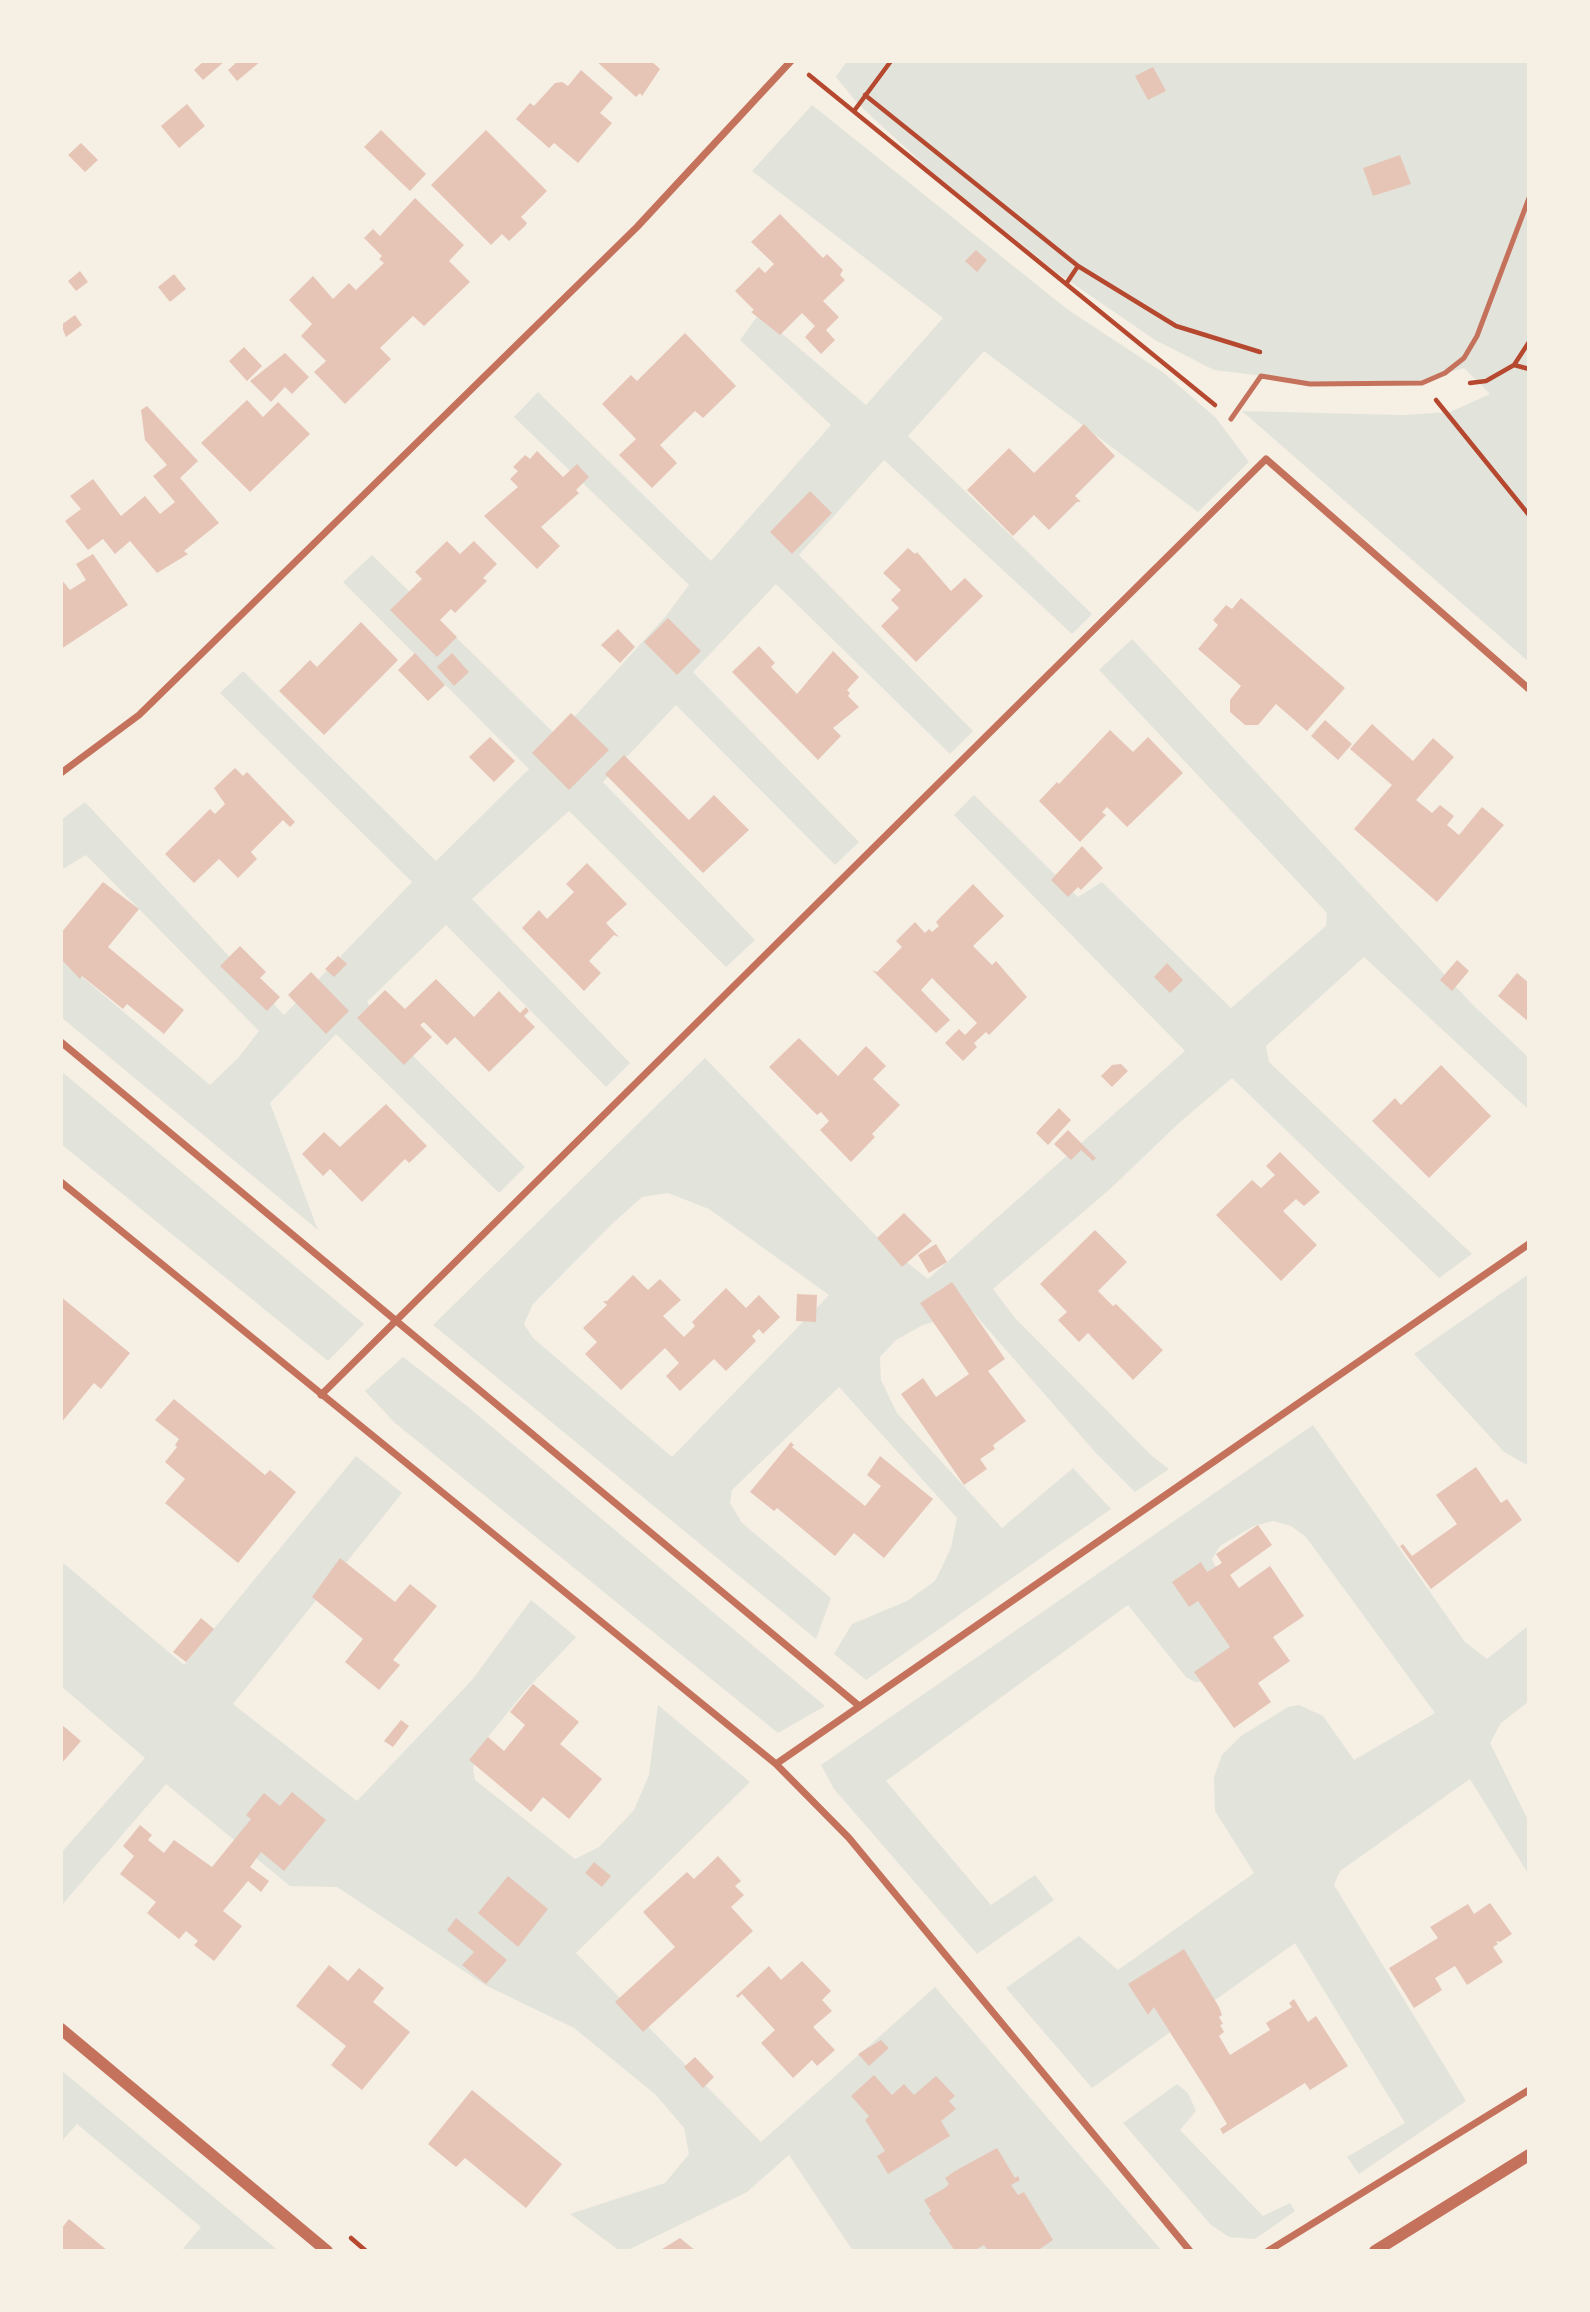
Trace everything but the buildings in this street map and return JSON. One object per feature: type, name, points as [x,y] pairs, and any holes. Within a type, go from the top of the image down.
[{"type":"street","points":[[61,773],[149,705],[637,227],[791,61]]},
{"type":"street","points":[[321,1395],[1266,459],[1529,689]]},
{"type":"street","points":[[61,1042],[858,1705]]},
{"type":"street","points":[[61,1182],[776,1764],[849,1838],[1190,2251]]},
{"type":"street","points":[[776,1764],[1529,1244]]},
{"type":"street","points":[[61,2029],[327,2251]]},
{"type":"street","points":[[1268,2251],[1529,2090]]},
{"type":"street","points":[[1375,2251],[1529,2155]]},
{"type":"lane","points":[[1231,419],[1261,376],[1310,384],[1422,383],[1445,373],[1464,358],[1477,336],[1529,198]]},
{"type":"path","points":[[853,111],[891,61]]},
{"type":"path","points":[[802,70],[1231,419]]},
{"type":"path","points":[[865,95],[1078,265],[1176,326],[1269,354],[1261,376]]},
{"type":"path","points":[[1066,284],[1078,265]]},
{"type":"path","points":[[1529,342],[1514,365],[1529,369]]},
{"type":"path","points":[[1422,383],[1529,515]]},
{"type":"shaded area","points":[[847,61],[1529,61],[1529,662],[1242,411],[1402,415],[1450,412],[1490,394],[1464,368],[1406,385],[1335,385],[1214,370],[1155,340],[1056,272],[932,172],[858,104],[836,77]]},
{"type":"shaded area","points":[[812,105],[1067,309],[1164,373],[1216,418],[1249,462],[1198,512],[984,351],[908,436],[1092,614],[1072,634],[884,460],[799,555],[973,731],[950,754],[776,584],[693,672],[859,842],[835,865],[676,705],[603,782],[755,940],[726,967],[569,811],[472,899],[630,1063],[606,1087],[446,925],[367,1002],[385,1028],[525,1167],[499,1193],[336,1034],[270,1103],[318,1230],[61,1017],[61,959],[210,1085],[238,1058],[259,1031],[86,855],[61,870],[61,820],[85,802],[284,1015],[412,882],[220,693],[243,671],[436,861],[529,769],[343,582],[372,555],[557,736],[665,617],[689,585],[514,417],[538,392],[711,561],[831,425],[740,340],[759,314],[866,405],[943,318],[752,171]]},
{"type":"shaded area","points":[[1132,639],[1472,1004],[1529,1058],[1529,1110],[1364,957],[1266,1046],[1269,1062],[1472,1254],[1439,1278],[1232,1078],[1179,1123],[1109,1190],[993,1289],[1015,1318],[1152,1456],[1169,1469],[1135,1492],[1095,1452],[972,1311],[923,1325],[896,1340],[880,1357],[881,1380],[897,1413],[1002,1528],[1073,1468],[1111,1509],[866,1680],[834,1654],[852,1624],[907,1601],[935,1581],[951,1548],[957,1518],[839,1387],[732,1490],[730,1503],[742,1523],[831,1598],[816,1639],[433,1325],[705,1058],[884,1244],[928,1279],[1185,1051],[954,815],[974,795],[1078,897],[1102,882],[1231,1008],[1326,926],[1327,913],[1099,670]],"holes":[[[668,1193],[709,1209],[829,1295],[672,1457],[533,1338],[524,1324],[533,1304],[642,1197]]]},
{"type":"shaded area","points":[[61,1071],[364,1324],[328,1361],[61,1144]]},
{"type":"shaded area","points":[[1529,1274],[1529,1466],[1504,1452],[1414,1354]]},
{"type":"shaded area","points":[[403,1357],[467,1406],[825,1706],[778,1733],[395,1423],[365,1391]]},
{"type":"shaded area","points":[[1313,1425],[1465,1642],[1487,1659],[1529,1625],[1529,1701],[1501,1723],[1490,1743],[1529,1822],[1529,1875],[1470,1779],[1340,1871],[1334,1885],[1466,2101],[1359,2174],[1347,2157],[1405,2123],[1295,1943],[1092,2088],[1006,1988],[1079,1936],[1118,1970],[1254,1873],[1215,1811],[1214,1777],[1222,1755],[1241,1736],[1288,1707],[1299,1705],[1323,1716],[1354,1760],[1435,1713],[1306,1537],[1291,1526],[1273,1521],[1254,1526],[1220,1546],[1212,1559],[1248,1637],[1204,1682],[1195,1682],[1186,1677],[1128,1605],[886,1781],[991,1905],[1035,1875],[1054,1900],[977,1954],[834,1789],[821,1765]]},
{"type":"shaded area","points":[[356,1456],[402,1493],[233,1704],[357,1801],[472,1680],[531,1600],[576,1637],[526,1690],[488,1737],[473,1767],[475,1780],[575,1859],[599,1847],[634,1810],[649,1775],[658,1705],[750,1782],[576,1953],[761,2142],[935,1987],[1162,2251],[853,2251],[789,2155],[747,2192],[626,2251],[620,2251],[570,2214],[665,2183],[689,2154],[684,2128],[656,2095],[574,2028],[485,1985],[337,1887],[290,1886],[166,1784],[61,1906],[61,1853],[145,1758],[61,1686],[61,1561],[184,1665]]},
{"type":"shaded area","points":[[61,2070],[279,2251],[181,2251],[201,2227],[77,2124],[61,2142]]},
{"type":"shaded area","points":[[1177,2084],[1188,2093],[1196,2111],[1180,2130],[1263,2216],[1290,2203],[1295,2211],[1255,2239],[1229,2237],[1211,2225],[1123,2123]]}]
